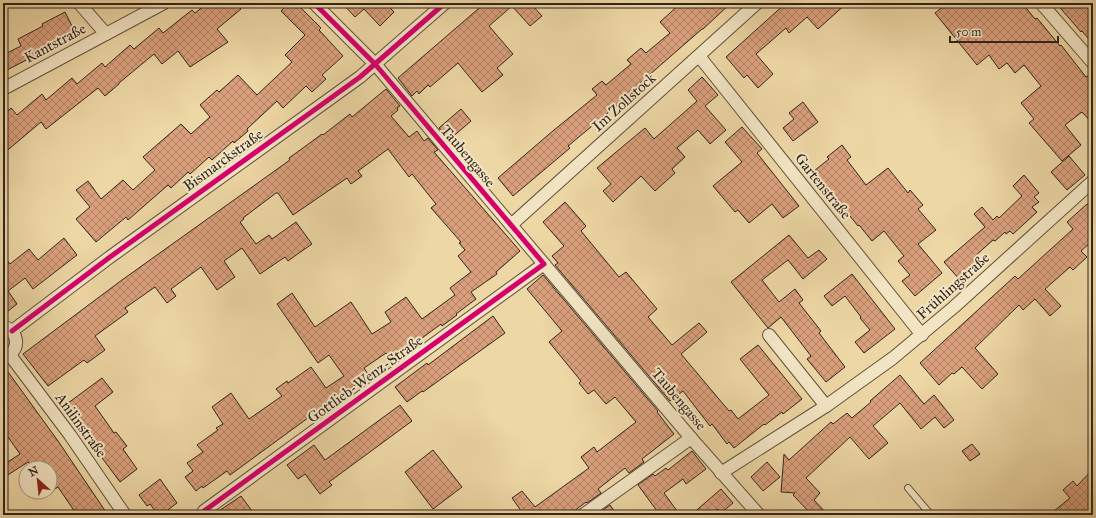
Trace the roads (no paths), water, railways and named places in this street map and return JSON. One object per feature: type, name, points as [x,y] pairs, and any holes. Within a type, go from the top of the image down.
[{"type":"street","points":[[79,3],[106,34]]},
{"type":"street","name":"Kantstraße","points":[[3,89],[164,3]]},
{"type":"street","name":"Taubengasse","points":[[314,3],[374,64],[691,438],[759,515]]},
{"type":"street","name":"Bismarckstraße","points":[[7,328],[116,252],[360,77],[445,3]]},
{"type":"street","name":"Im Zollstock","points":[[511,224],[757,3]]},
{"type":"street","points":[[1041,3],[1093,63]]},
{"type":"street","name":"Gartenstraße","points":[[699,56],[922,335]]},
{"type":"street","name":"Frühlingstraße","points":[[721,472],[826,406],[893,358],[922,335],[1093,181]]},
{"type":"street","name":"Gottlieb-Wenz-Straße","points":[[202,515],[204,511],[544,264]]},
{"type":"street","points":[[7,328],[15,335],[16,346],[7,357]]},
{"type":"street","points":[[769,335],[826,406]]},
{"type":"street","name":"Anilinstraße","points":[[7,357],[70,435],[124,515]]},
{"type":"street","points":[[583,515],[691,438]]},
{"type":"lane","points":[[908,488],[931,515]]}]
